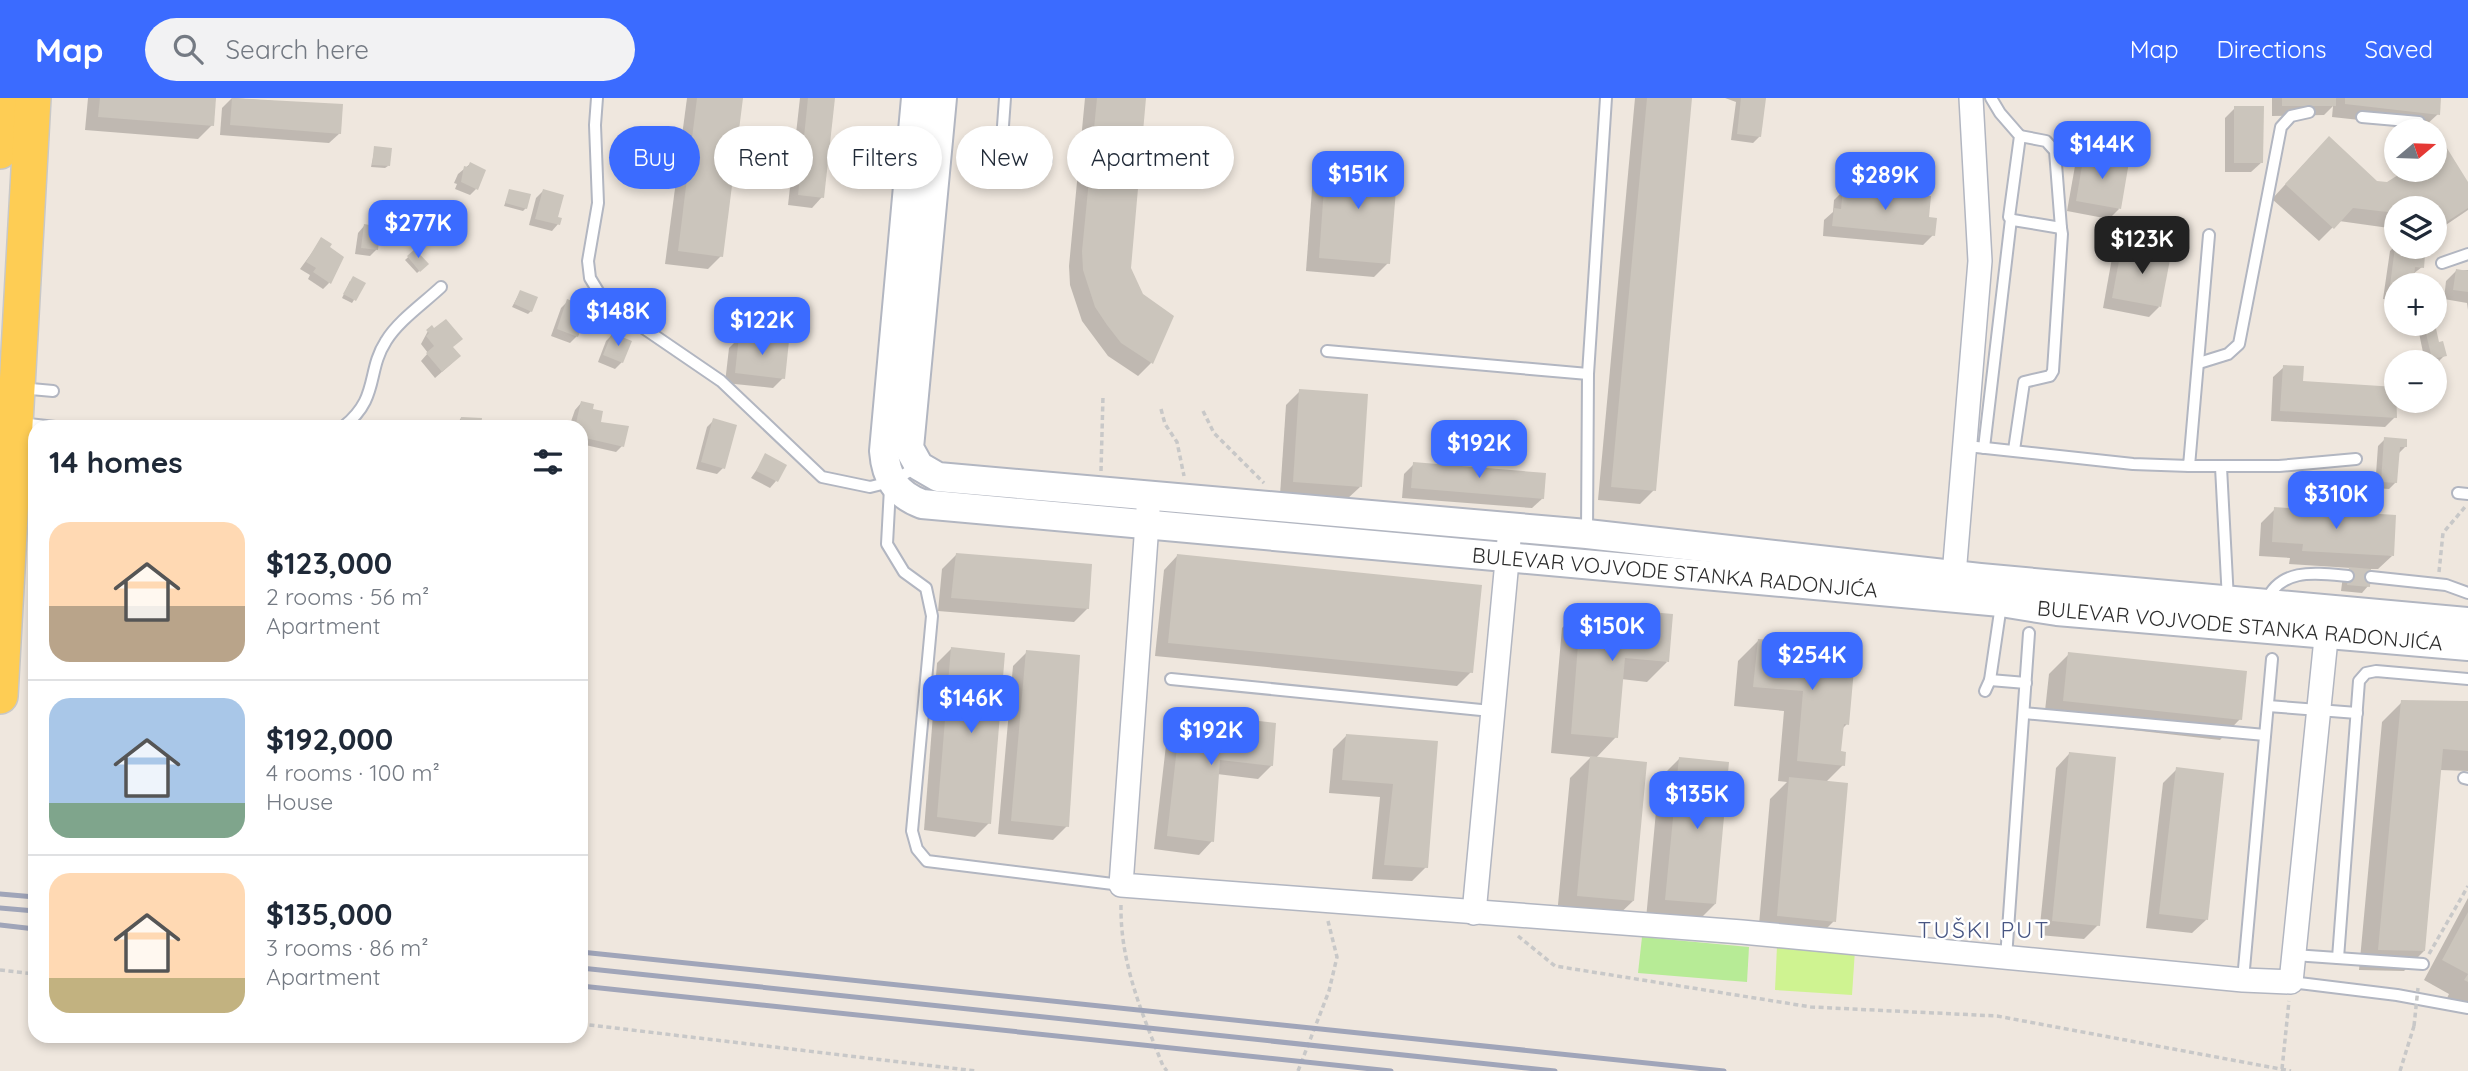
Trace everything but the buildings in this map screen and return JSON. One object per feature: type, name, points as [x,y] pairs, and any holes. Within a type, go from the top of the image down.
[{"type":"main road","points":[[0,151],[3,98]]},
{"type":"main road","points":[[0,696],[10,405],[33,98]]},
{"type":"street","points":[[890,482],[885,466],[884,435],[916,98]]},
{"type":"street","points":[[919,466],[909,448],[909,432],[942,98]]},
{"type":"street","points":[[1954,575],[1975,447],[1980,261],[1977,98]]},
{"type":"street","name":"BULEVAR VOJVODE STANKA RADONJIĆA","points":[[919,466],[938,477],[1100,492],[1149,510],[1181,499],[1587,534],[1954,575],[2057,611],[2328,622],[2468,622]]},
{"type":"street","name":"BULEVAR VOJVODE STANKA RADONJIĆA","points":[[890,482],[909,499],[941,508],[1149,510],[1509,557],[2002,591],[2228,600],[2265,604],[2328,622],[2468,646]]},
{"type":"street","points":[[1149,510],[1121,885],[1742,932],[2243,980],[2291,982],[2328,622]]},
{"type":"street","points":[[1474,913],[1510,529]]},
{"type":"lane","points":[[597,98],[595,125],[598,203],[588,261],[590,278],[604,302],[721,381],[822,477],[870,487],[890,482],[919,466]]},
{"type":"lane","points":[[1002,126],[1005,98]]},
{"type":"lane","points":[[1587,534],[1588,374],[1606,98]]},
{"type":"lane","points":[[1977,98],[2020,136],[2046,141],[2055,151],[2061,228],[2053,371],[2050,376],[2024,382],[2014,450]]},
{"type":"lane","points":[[2199,363],[2228,354],[2239,344],[2281,127],[2291,116],[2309,112]]},
{"type":"lane","points":[[2362,117],[2385,119]]},
{"type":"lane","points":[[2020,136],[2011,219],[1975,447],[2189,466],[2280,466],[2356,459]]},
{"type":"lane","points":[[2011,219],[2061,228]]},
{"type":"lane","points":[[2189,466],[2210,235]]},
{"type":"lane","points":[[2442,263],[2468,254]]},
{"type":"lane","points":[[352,420],[372,388],[386,340],[441,287]]},
{"type":"lane","points":[[1327,351],[1588,374]]},
{"type":"lane","points":[[10,405],[53,391]]},
{"type":"lane","points":[[10,405],[41,420]]},
{"type":"lane","points":[[2221,467],[2228,600]]},
{"type":"lane","points":[[890,482],[887,544],[904,572],[926,588],[932,616],[912,831],[917,849],[928,861],[1121,885]]},
{"type":"lane","points":[[2265,604],[2272,588],[2289,577],[2307,572],[2348,576]]},
{"type":"lane","points":[[2371,577],[2437,584],[2468,593]]},
{"type":"lane","points":[[1985,691],[1990,680],[2002,591]]},
{"type":"lane","points":[[2006,958],[2029,633]]},
{"type":"lane","points":[[2243,980],[2272,659]]},
{"type":"lane","points":[[2338,958],[2360,681],[2366,673],[2376,671],[2468,679]]},
{"type":"lane","points":[[1171,679],[1491,711]]},
{"type":"lane","points":[[1990,680],[2026,683]]},
{"type":"lane","points":[[2268,706],[2357,713]]},
{"type":"lane","points":[[2024,713],[2265,735]]},
{"type":"lane","points":[[2294,955],[2423,964]]},
{"type":"lane","points":[[2291,982],[2397,995],[2468,1008]]},
{"type":"path","points":[[1100,492],[1103,396]]},
{"type":"path","points":[[1161,409],[1165,424],[1177,442],[1181,454],[1185,480],[1181,499]]},
{"type":"path","points":[[1203,411],[1214,433],[1250,466],[1266,486],[1267,506]]},
{"type":"path","points":[[2437,584],[2444,533],[2468,503]]},
{"type":"path","points":[[1121,885],[1120,940],[1126,969],[1167,1071]]},
{"type":"path","points":[[2400,1071],[2414,1026],[2423,964],[2468,886]]},
{"type":"path","points":[[1298,1071],[1329,991],[1337,957],[1329,923],[1317,901]]},
{"type":"path","points":[[1508,916],[1512,931],[1555,966],[1811,1007],[1997,1016],[2291,1071]]},
{"type":"path","points":[[0,970],[28,973]]},
{"type":"path","points":[[2282,1069],[2291,982]]},
{"type":"path","points":[[588,1025],[975,1071]]},
{"type":"green space","points":[[1642,937],[1749,947],[1747,982],[1638,973]]},
{"type":"green space","points":[[1777,946],[1855,950],[1852,995],[1775,990]]},
{"type":"railway","points":[[0,894],[28,896]]},
{"type":"railway","points":[[0,908],[28,910]]},
{"type":"railway","points":[[0,925],[28,928]]},
{"type":"railway","points":[[588,953],[1724,1071]]},
{"type":"railway","points":[[588,969],[1555,1071]]},
{"type":"railway","points":[[588,987],[1391,1071]]},
{"type":"district","name":"TUŠKI PUT","points":[[1984,929]]}]
